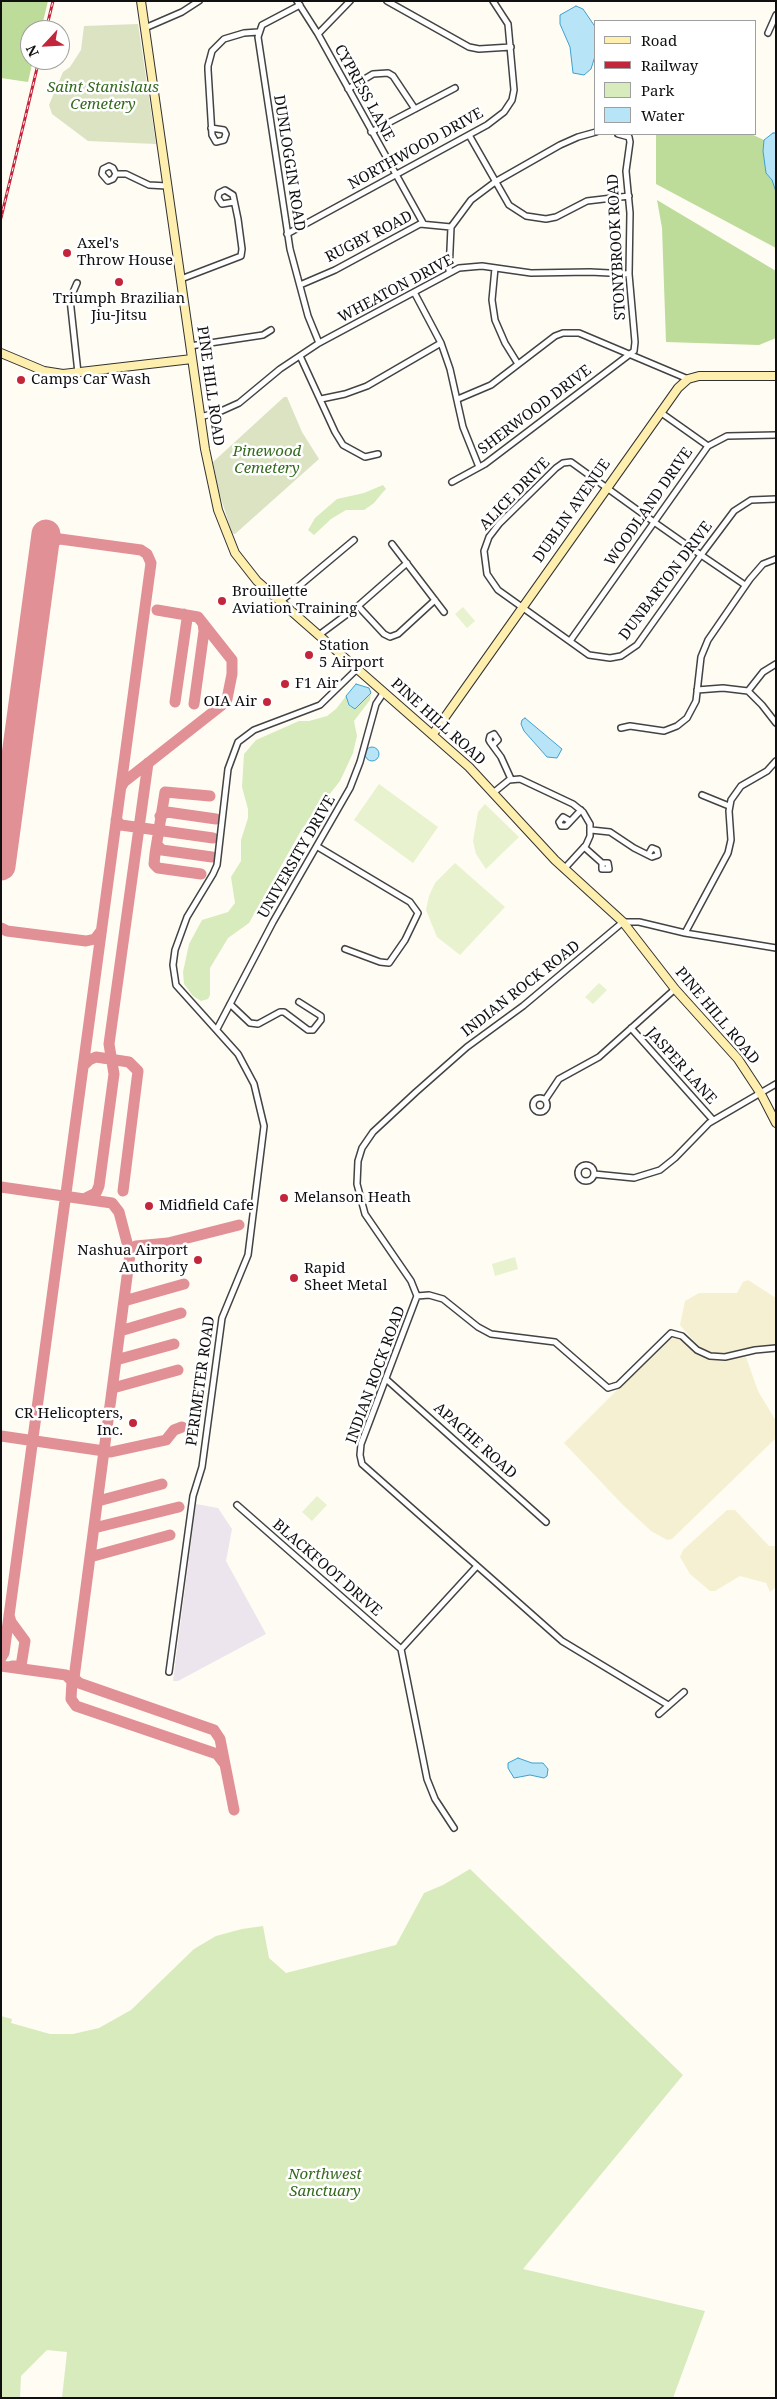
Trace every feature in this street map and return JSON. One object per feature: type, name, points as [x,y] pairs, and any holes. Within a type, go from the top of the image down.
[{"type":"street","name":"PINE HILL ROAD","points":[[141,1],[182,279],[200,417],[212,484],[229,540],[246,570],[280,602],[433,734],[493,793],[564,869],[624,922],[675,989],[719,1036],[761,1094],[776,1123]]},
{"type":"street","points":[[145,28],[182,12],[199,1]]},
{"type":"street","points":[[318,34],[350,1]]},
{"type":"street","points":[[387,1],[469,47],[479,49],[510,47]]},
{"type":"street","name":"NORTHWOOD DRIVE","points":[[287,234],[496,120],[509,106],[514,90],[508,24],[493,1]]},
{"type":"street","points":[[211,128],[208,66],[212,51],[224,39],[244,33],[258,32],[262,25],[299,3]]},
{"type":"street","name":"CYPRESS LANE","points":[[299,3],[423,223]]},
{"type":"street","points":[[768,33],[776,15]]},
{"type":"street","name":"DUNLOGGIN ROAD","points":[[258,32],[287,234],[308,316],[319,343]]},
{"type":"street","points":[[348,89],[374,74],[388,73],[397,81],[415,109]]},
{"type":"street","points":[[371,132],[454,88]]},
{"type":"street","points":[[449,272],[450,227],[470,200],[495,182],[569,141],[594,133]]},
{"type":"street","points":[[469,135],[495,182],[513,209],[522,215],[536,219],[556,217],[598,199],[629,196]]},
{"type":"street","name":"STONYBROOK ROAD","points":[[622,135],[629,137],[630,142],[626,166],[631,238],[629,274],[635,342],[634,351],[631,354]]},
{"type":"street","points":[[116,174],[131,175],[149,185],[167,186]]},
{"type":"street","points":[[182,279],[242,256],[234,202]]},
{"type":"street","name":"RUGBY ROAD","points":[[300,285],[335,270],[423,223],[450,227]]},
{"type":"street","name":"WHEATON DRIVE","points":[[200,417],[220,412],[239,403],[319,343],[449,272],[472,265],[531,274],[590,272],[629,274]]},
{"type":"street","points":[[495,268],[493,313],[499,332],[518,364]]},
{"type":"street","points":[[77,283],[70,299],[78,373]]},
{"type":"street","points":[[414,292],[441,343],[458,399],[463,427],[480,467]]},
{"type":"street","points":[[190,346],[264,335],[271,330]]},
{"type":"street","points":[[458,399],[491,385],[563,333],[579,334],[688,379],[707,375],[776,376]]},
{"type":"street","points":[[321,400],[367,386],[441,343]]},
{"type":"street","points":[[1,353],[44,371],[57,374],[192,359]]},
{"type":"street","name":"SHERWOOD DRIVE","points":[[452,482],[480,467],[631,354]]},
{"type":"street","points":[[300,356],[343,445],[365,457],[378,454]]},
{"type":"street","name":"DUBLIN AVENUE","points":[[433,734],[606,486],[678,388],[688,379]]},
{"type":"street","points":[[660,412],[708,446]]},
{"type":"street","name":"WOODLAND DRIVE","points":[[570,641],[708,446],[727,436],[776,435]]},
{"type":"street","name":"ALICE DRIVE","points":[[522,606],[498,590],[487,574],[484,551],[491,534],[564,462],[574,463],[606,486]]},
{"type":"street","points":[[606,486],[745,586]]},
{"type":"street","name":"DUNBARTON DRIVE","points":[[522,606],[589,655],[599,658],[610,658],[630,652],[734,511],[743,504],[759,498],[776,499]]},
{"type":"street","points":[[280,602],[354,540]]},
{"type":"street","points":[[392,544],[444,612]]},
{"type":"street","points":[[621,728],[630,726],[658,731],[671,729],[687,718],[696,701],[699,664],[705,644],[745,586],[763,564],[776,559]]},
{"type":"street","points":[[319,636],[358,606],[407,563]]},
{"type":"street","points":[[358,606],[384,634],[390,637],[398,634],[435,600]]},
{"type":"street","points":[[748,691],[763,672],[776,664]]},
{"type":"street","name":"PERIMETER ROAD","points":[[169,1672],[193,1496],[202,1467],[222,1318],[248,1255],[264,1126],[254,1084],[238,1054],[176,985],[173,965],[182,926],[217,865],[230,760],[238,742],[245,735],[320,705],[357,669]]},
{"type":"street","points":[[697,690],[723,688],[748,691],[776,723]]},
{"type":"street","name":"UNIVERSITY DRIVE","points":[[217,1029],[273,922],[318,847],[356,775],[376,704],[384,692]]},
{"type":"street","points":[[492,745],[511,779]]},
{"type":"street","points":[[684,932],[728,853],[731,840],[729,806],[741,786],[767,771],[776,761]]},
{"type":"street","points":[[493,793],[511,779],[529,782],[581,810],[588,819],[591,830],[584,847],[564,869]]},
{"type":"street","points":[[702,795],[729,806]]},
{"type":"street","points":[[570,821],[581,810]]},
{"type":"street","points":[[591,830],[610,832],[648,855]]},
{"type":"street","points":[[318,847],[414,905],[418,913],[416,921],[389,963],[380,962],[345,949]]},
{"type":"street","points":[[584,847],[602,863]]},
{"type":"street","points":[[624,922],[639,922],[776,948]]},
{"type":"street","name":"INDIAN ROCK ROAD","points":[[624,922],[523,1006],[460,1053],[379,1126],[362,1148],[357,1176],[362,1207],[372,1227],[414,1286],[417,1296],[361,1444],[360,1455],[362,1464],[570,1647],[668,1705]]},
{"type":"street","points":[[545,1100],[559,1079],[599,1057],[675,989]]},
{"type":"street","points":[[230,1004],[250,1023],[258,1024],[280,1012],[284,1012],[308,1030],[313,1030],[321,1020],[321,1016],[299,1002]]},
{"type":"street","name":"JASPER LANE","points":[[632,1028],[712,1120]]},
{"type":"street","points":[[594,1174],[634,1178],[660,1170],[675,1158],[712,1120],[776,1084]]},
{"type":"street","points":[[417,1296],[429,1295],[443,1299],[478,1327],[491,1334],[555,1342],[608,1388],[612,1388],[621,1382],[671,1334],[682,1336],[697,1350],[710,1356],[725,1357],[755,1350],[776,1348]]},
{"type":"street","name":"APACHE ROAD","points":[[386,1379],[546,1522]]},
{"type":"street","name":"BLACKFOOT DRIVE","points":[[237,1505],[401,1649]]},
{"type":"street","points":[[454,1828],[435,1799],[427,1779],[401,1649],[477,1566]]},
{"type":"street","points":[[659,1714],[684,1692]]},
{"type":"shaded area","points":[[748,1280],[776,1298],[776,1345],[755,1346],[726,1353],[714,1353],[700,1348],[680,1325],[685,1301],[699,1293],[737,1293],[743,1282]]},
{"type":"shaded area","points":[[673,1336],[682,1340],[695,1352],[714,1360],[746,1357],[758,1391],[776,1421],[776,1438],[672,1539],[667,1540],[651,1531],[623,1505],[564,1443]]},
{"type":"shaded area","points":[[196,1504],[218,1508],[232,1529],[226,1561],[266,1634],[178,1681],[173,1681]]},
{"type":"shaded area","points":[[727,1510],[735,1510],[769,1546],[776,1546],[776,1587],[770,1592],[766,1583],[740,1576],[715,1591],[710,1591],[690,1574],[680,1557],[683,1550]]},
{"type":"green space","points":[[1,1],[48,1],[43,20],[20,20],[20,70],[31,70],[28,82],[1,78]]},
{"type":"green space","name":"Saint Stanislaus Cemetery","points":[[138,24],[156,144],[88,141],[52,114],[49,105],[63,72],[70,70],[81,50],[84,26]]},
{"type":"green space","points":[[656,135],[753,135],[764,140],[766,173],[772,180],[776,192],[776,248],[656,184]]},
{"type":"green space","points":[[657,200],[776,271],[776,338],[759,345],[666,342],[662,228]]},
{"type":"green space","name":"Pinewood Cemetery","points":[[284,397],[287,397],[302,432],[319,459],[235,534],[232,533],[219,492],[213,462]]},
{"type":"green space","points":[[383,485],[386,489],[374,503],[364,510],[346,510],[331,519],[314,535],[308,530],[315,518],[337,499],[364,493]]},
{"type":"green space","points":[[463,607],[475,621],[467,628],[455,614]]},
{"type":"green space","points":[[371,693],[370,700],[354,721],[357,736],[353,753],[340,781],[302,829],[249,923],[228,938],[210,968],[210,995],[208,999],[201,1001],[193,996],[184,984],[183,972],[189,944],[202,920],[228,912],[235,903],[231,877],[241,861],[241,840],[248,818],[248,809],[242,787],[244,754],[256,740],[299,721],[309,721],[327,716],[336,709],[346,696],[349,706],[355,709]]},
{"type":"green space","points":[[379,784],[438,827],[413,863],[354,820]]},
{"type":"green space","points":[[485,804],[519,837],[486,869],[476,854],[473,841],[478,812]]},
{"type":"green space","points":[[455,863],[505,907],[460,955],[437,937],[426,910],[429,896],[435,883]]},
{"type":"green space","points":[[599,983],[607,990],[593,1004],[585,997]]},
{"type":"green space","points":[[515,1257],[518,1269],[495,1276],[492,1264]]},
{"type":"green space","points":[[317,1496],[327,1505],[312,1521],[302,1512]]},
{"type":"green space","name":"Northwest Sanctuary","points":[[470,1869],[683,2075],[523,2269],[705,2311],[673,2398],[62,2398],[67,2352],[47,2350],[21,2376],[20,2398],[1,2398],[1,2016],[12,2019],[11,2023],[50,2034],[73,2034],[99,2028],[131,2010],[194,1949],[216,1936],[242,1929],[263,1926],[269,1958],[286,1973],[396,1945],[424,1893],[443,1885]]},
{"type":"water","points":[[576,6],[583,9],[594,25],[594,59],[591,69],[584,75],[573,73],[570,47],[560,24],[560,15]]},
{"type":"water","points":[[773,133],[776,133],[776,192],[772,180],[766,173],[763,151],[764,140]]},
{"type":"water","points":[[356,684],[369,688],[371,693],[355,709],[349,705],[346,696]]},
{"type":"water","points":[[525,718],[562,749],[557,758],[547,757],[524,731],[521,724]]},
{"type":"water","points":[[369,747],[375,747],[379,754],[375,761],[369,761],[365,757],[365,751]]},
{"type":"water","points":[[518,1758],[532,1763],[543,1763],[548,1769],[547,1776],[544,1778],[530,1775],[514,1778],[508,1768],[508,1763]]},
{"type":"taxiway","points":[[1,1658],[4,1653],[151,563],[147,554],[141,550],[60,539],[49,543],[43,555]]},
{"type":"taxiway","points":[[121,787],[124,782],[222,705],[227,699],[232,674],[232,660],[198,617],[157,610]]},
{"type":"taxiway","points":[[175,702],[187,619],[184,614]]},
{"type":"taxiway","points":[[194,704],[204,631],[203,623]]},
{"type":"taxiway","points":[[86,1198],[96,1193],[99,1186],[114,1074],[109,1044],[148,763]]},
{"type":"taxiway","points":[[201,874],[158,868],[154,864],[155,854],[165,792],[210,796]]},
{"type":"taxiway","points":[[160,816],[167,812],[216,819]]},
{"type":"taxiway","points":[[116,820],[121,825],[213,838]]},
{"type":"taxiway","points":[[157,845],[162,850],[212,857]]},
{"type":"taxiway","points":[[1,928],[7,931],[86,941],[95,939],[101,931]]},
{"type":"taxiway","points":[[83,1066],[89,1060],[96,1057],[129,1062],[138,1071],[123,1191]]},
{"type":"taxiway","points":[[1,1187],[112,1203],[119,1212],[130,1254],[74,1678],[79,1683],[214,1730],[220,1739],[234,1810]]},
{"type":"taxiway","points":[[136,1246],[168,1243],[239,1225]]},
{"type":"taxiway","points":[[124,1301],[184,1284]]},
{"type":"taxiway","points":[[120,1331],[181,1313]]},
{"type":"taxiway","points":[[116,1360],[174,1344]]},
{"type":"taxiway","points":[[113,1388],[178,1370]]},
{"type":"taxiway","points":[[1,1436],[111,1452],[166,1440],[174,1430],[182,1427]]},
{"type":"taxiway","points":[[98,1501],[162,1484]]},
{"type":"taxiway","points":[[94,1528],[179,1507]]},
{"type":"taxiway","points":[[90,1557],[170,1535]]},
{"type":"taxiway","points":[[9,1615],[11,1622],[25,1641],[21,1666],[12,1666]]},
{"type":"taxiway","points":[[1,1666],[66,1675],[72,1681],[71,1699],[76,1706],[217,1754],[224,1763]]},
{"type":"runway","points":[[1,866],[46,534]]},
{"type":"railway","points":[[48,20],[53,1]]},
{"type":"railway","points":[[1,218],[37,70]]},
{"type":"place","name":"Axel's Throw House","points":[[67,253]]},
{"type":"place","name":"Triumph Brazilian Jiu-Jitsu","points":[[119,282]]},
{"type":"place","name":"Camps Car Wash","points":[[21,380]]},
{"type":"place","name":"Brouillette Aviation Training","points":[[222,601]]},
{"type":"place","name":"Station 5 Airport","points":[[309,655]]},
{"type":"place","name":"F1 Air","points":[[285,684]]},
{"type":"place","name":"OIA Air","points":[[267,702]]},
{"type":"place","name":"Melanson Heath","points":[[284,1198]]},
{"type":"place","name":"Midfield Cafe","points":[[149,1206]]},
{"type":"place","name":"Nashua Airport Authority","points":[[198,1260]]},
{"type":"place","name":"Rapid Sheet Metal","points":[[294,1278]]},
{"type":"place","name":"CR Helicopters, Inc.","points":[[133,1423]]}]
